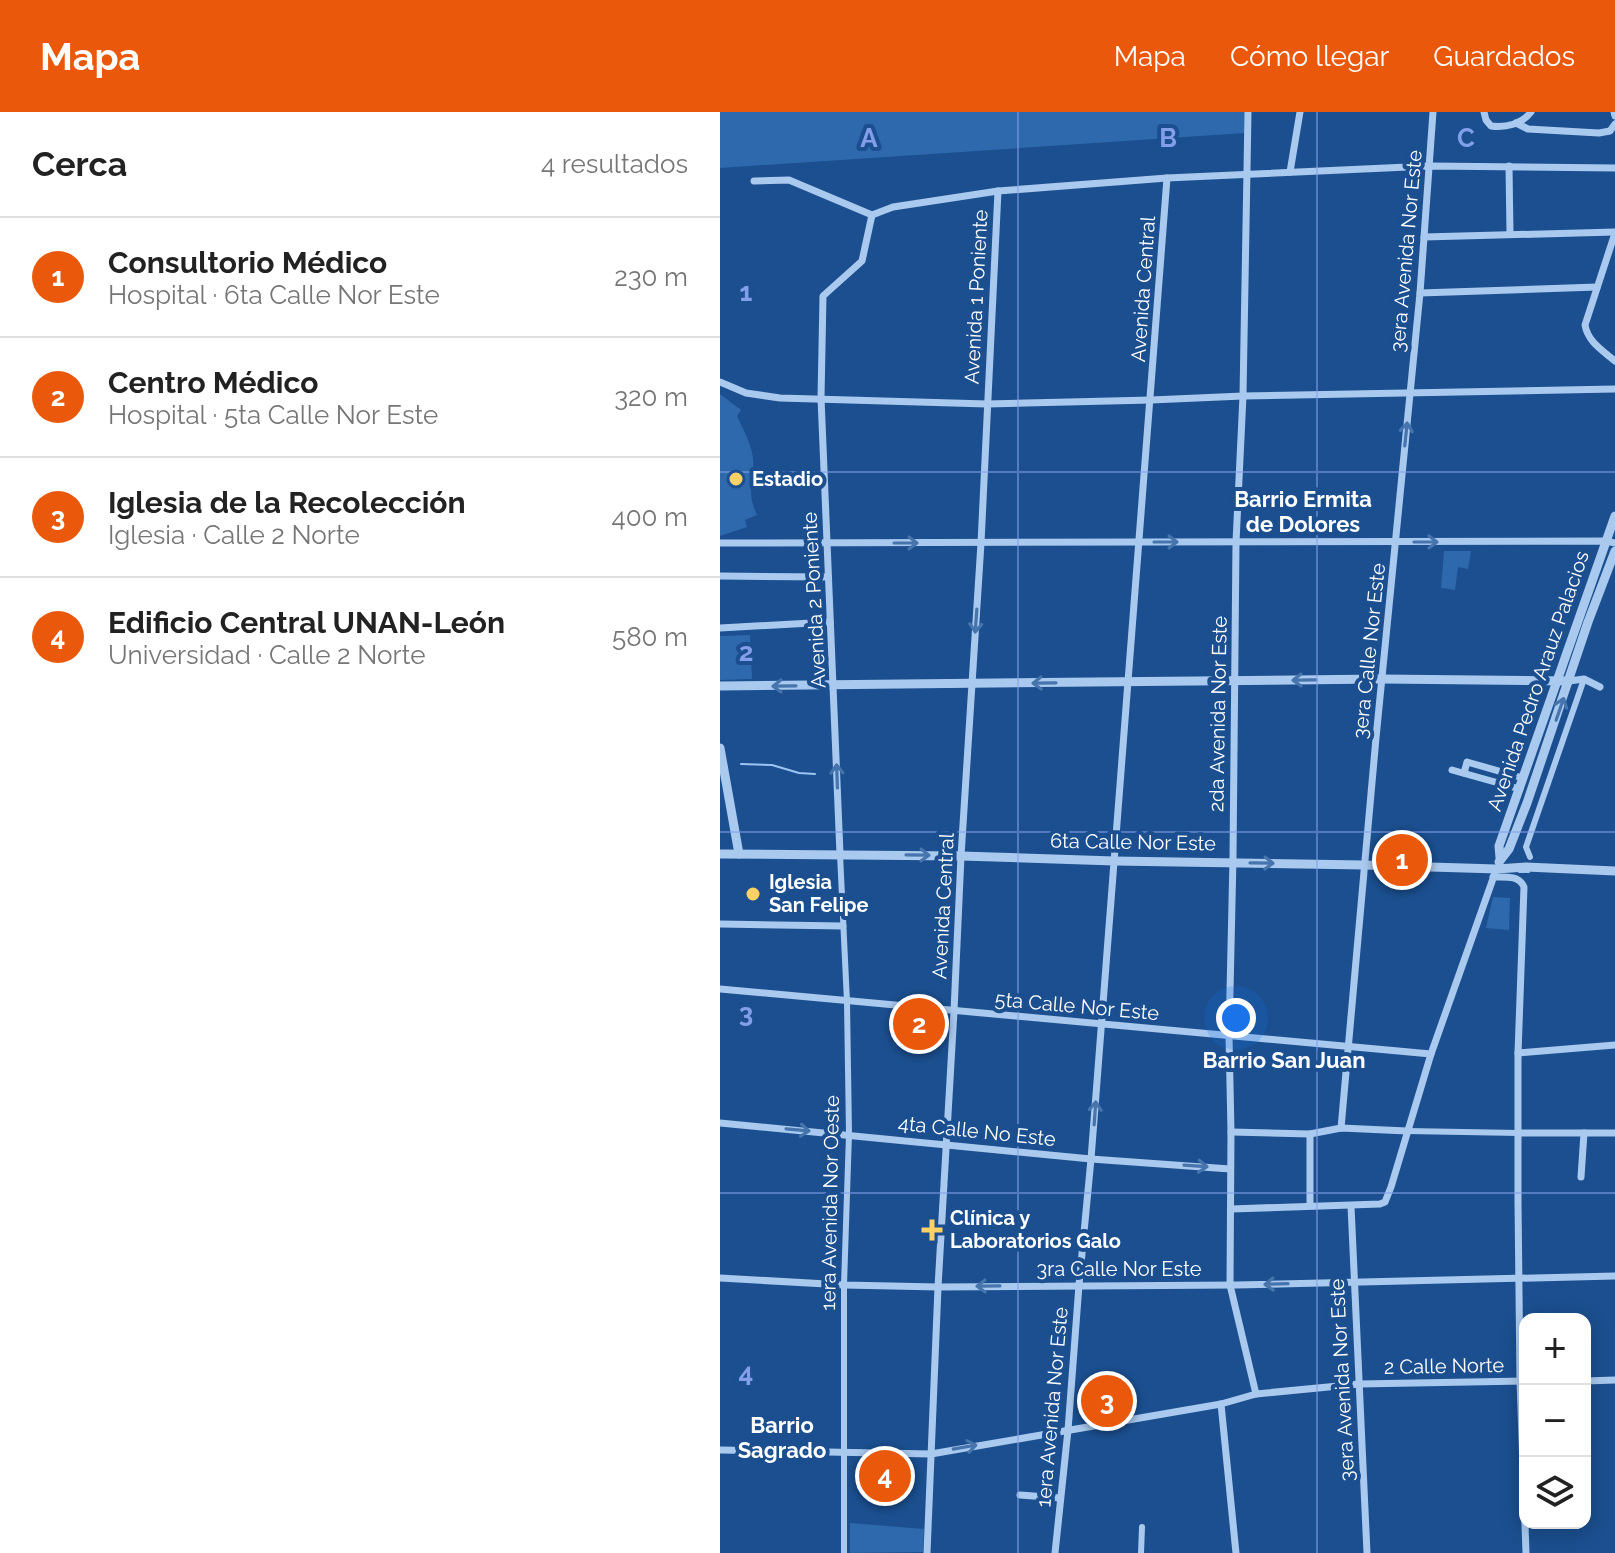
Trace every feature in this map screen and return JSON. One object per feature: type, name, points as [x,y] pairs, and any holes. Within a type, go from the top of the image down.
[{"type":"street","points":[[1290,172],[1300,112]]},
{"type":"street","name":"3era Avenida Nor Este","points":[[1410,393],[1433,112]]},
{"type":"street","points":[[1484,112],[1491,126],[1501,128],[1516,123],[1531,112]]},
{"type":"street","name":"2da Avenida Nor Este","points":[[1248,113],[1243,396],[1236,542],[1229,1036],[1230,1285],[1256,1394]]},
{"type":"street","points":[[1516,123],[1528,129],[1599,133],[1610,131],[1615,124]]},
{"type":"street","points":[[754,181],[789,180],[872,215],[893,207],[998,191],[1167,178],[1430,166],[1615,168]]},
{"type":"street","points":[[1509,166],[1510,234]]},
{"type":"street","name":"Avenida Central","points":[[1101,1025],[1167,178]]},
{"type":"street","name":"Avenida 1 Poniente","points":[[987,404],[998,191]]},
{"type":"street","name":"Avenida 2 Poniente","points":[[840,854],[821,398],[823,296],[862,261],[872,215]]},
{"type":"street","points":[[1424,237],[1615,232],[1585,325],[1586,335],[1615,361]]},
{"type":"street","points":[[1420,293],[1597,287]]},
{"type":"street","points":[[720,382],[746,393],[780,398],[987,404],[1615,389]]},
{"type":"street","name":"3era Calle Nor Este","points":[[1364,865],[1410,393]]},
{"type":"street","name":"Avenida Central","points":[[927,1553],[938,1287],[987,404]]},
{"type":"street","name":"Avenida Pedro Arauz Palacios","points":[[1497,868],[1509,849],[1527,803],[1569,681],[1583,620],[1611,542],[1615,516]]},
{"type":"street","points":[[720,543],[1611,542]]},
{"type":"street","name":"Avenida Pedro Arauz Palacios","points":[[1497,868],[1499,846],[1556,680],[1614,556]]},
{"type":"street","points":[[720,576],[828,577]]},
{"type":"street","points":[[720,628],[830,622]]},
{"type":"street","points":[[1528,862],[1526,847],[1584,679]]},
{"type":"street","points":[[720,686],[1584,679],[1600,687]]},
{"type":"street","points":[[1535,746],[1545,750]]},
{"type":"street","points":[[720,748],[739,854]]},
{"type":"street","points":[[1464,773],[1467,762],[1523,778]]},
{"type":"street","points":[[1452,770],[1518,794],[1527,803]]},
{"type":"street","name":"6ta Calle Nor Este","points":[[720,854],[1497,868],[1528,862],[1615,871]]},
{"type":"street","name":"1era Avenida Nor Oeste","points":[[840,854],[849,1134],[844,1285],[844,1553]]},
{"type":"street","points":[[1341,1128],[1364,865]]},
{"type":"street","points":[[1231,1209],[1351,1206],[1385,1202],[1431,1054],[1497,868],[1521,881],[1524,887],[1518,1053],[1520,1313]]},
{"type":"street","points":[[720,924],[843,926]]},
{"type":"street","name":"5ta Calle Nor Este","points":[[720,989],[1431,1054]]},
{"type":"street","name":"1era Avenida Nor Este","points":[[1055,1553],[1101,1025]]},
{"type":"street","points":[[1518,1053],[1615,1045]]},
{"type":"street","name":"4ta Calle No Este","points":[[720,1123],[1091,1159],[1230,1169]]},
{"type":"street","points":[[1231,1132],[1310,1134],[1341,1128],[1615,1133]]},
{"type":"street","points":[[1581,1177],[1584,1133]]},
{"type":"street","points":[[1310,1134],[1310,1205]]},
{"type":"street","name":"3era Avenida Nor Este","points":[[1351,1206],[1367,1553]]},
{"type":"street","points":[[1519,1279],[1615,1276]]},
{"type":"street","name":"3ra Calle Nor Este","points":[[720,1278],[938,1287],[1519,1279]]},
{"type":"street","points":[[1591,1381],[1615,1380]]},
{"type":"street","name":"2 Calle Norte","points":[[720,1450],[931,1454],[1221,1404],[1256,1394],[1359,1384],[1519,1381]]},
{"type":"street","points":[[1522,1385],[1526,1553]]},
{"type":"street","points":[[1221,1404],[1236,1553]]},
{"type":"street","points":[[1020,1495],[1060,1498]]},
{"type":"street","points":[[1141,1553],[1142,1527]]},
{"type":"shaded area","points":[[720,112],[1245,112],[1245,133],[720,168]]},
{"type":"shaded area","name":"Estadio","points":[[720,394],[741,410],[737,416],[752,452],[751,492],[757,515],[745,520],[747,527],[720,536]]},
{"type":"shaded area","points":[[1444,551],[1471,551],[1468,569],[1458,567],[1455,590],[1441,588]]},
{"type":"shaded area","points":[[750,635],[752,679],[720,680],[720,636]]},
{"type":"shaded area","points":[[1493,897],[1510,898],[1509,930],[1486,928]]},
{"type":"shaded area","points":[[850,1523],[924,1529],[923,1552],[850,1553]]},
{"type":"waterway","points":[[741,764],[772,765],[815,774]]},
{"type":"waterway","points":[[1519,872],[1529,872]]},
{"type":"place","name":"Estadio","points":[[736,479]]},
{"type":"place","name":"Consultorio Médico","points":[[1402,860]]},
{"type":"place","name":"Iglesia San Felipe","points":[[753,894]]},
{"type":"place","name":"Centro Médico","points":[[919,1024]]},
{"type":"place","name":"Clínica y Laboratorios Galo","points":[[932,1230]]},
{"type":"place","name":"Iglesia de la Recolección","points":[[1107,1401]]},
{"type":"place","name":"Edificio Central UNAN-León","points":[[885,1476]]},
{"type":"district","name":"Barrio Ermita de Dolores","points":[[1303,512]]},
{"type":"district","name":"Barrio San Juan","points":[[1284,1060]]},
{"type":"district","name":"Barrio Sagrado","points":[[782,1438]]}]
